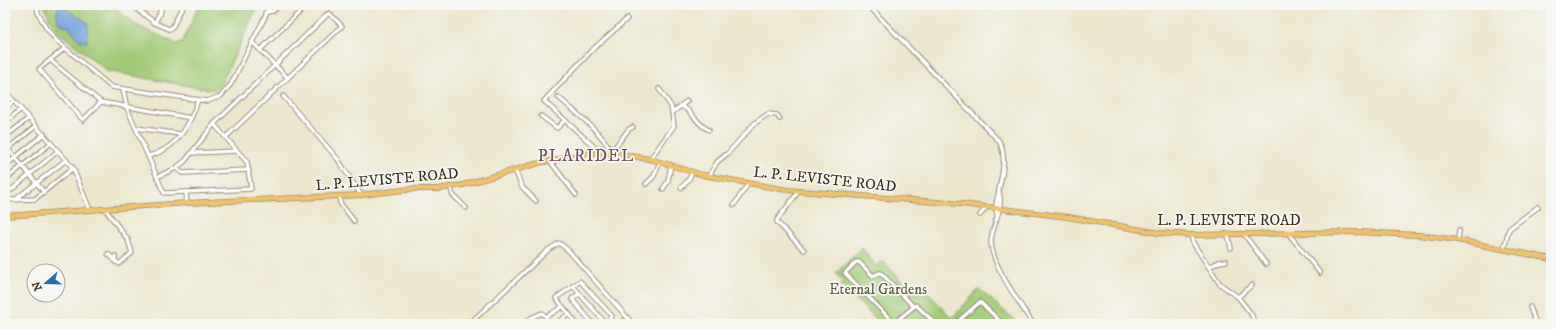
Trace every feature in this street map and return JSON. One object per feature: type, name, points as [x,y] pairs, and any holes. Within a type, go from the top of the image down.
[{"type":"main road","name":"L. P. LEVISTE ROAD","points":[[5,216],[106,210],[186,203],[361,195],[451,187],[550,161],[585,154],[602,154],[612,152],[660,162],[692,172],[748,184],[799,191],[986,208],[997,211],[1068,218],[1151,232],[1191,235],[1287,232],[1362,232],[1418,235],[1458,240],[1551,258]]},
{"type":"street","points":[[37,5],[38,13],[46,28],[65,48],[111,87],[198,100],[214,99],[226,92],[266,12],[271,5]]},
{"type":"street","points":[[132,5],[155,23],[168,29],[171,29],[183,5]]},
{"type":"street","points":[[140,12],[143,5]]},
{"type":"street","points":[[155,23],[163,5]]},
{"type":"street","points":[[266,12],[273,10],[279,5]]},
{"type":"street","points":[[260,50],[307,5]]},
{"type":"street","points":[[868,5],[999,141],[1003,151],[997,211],[991,240],[993,252],[1000,270],[1033,324]]},
{"type":"street","points":[[157,177],[176,168],[193,154],[214,124],[329,13],[342,26],[226,137]]},
{"type":"street","points":[[602,154],[544,101],[591,51],[627,19]]},
{"type":"street","points":[[252,42],[288,78]]},
{"type":"street","points":[[65,48],[39,69],[83,120],[101,102]]},
{"type":"street","points":[[50,60],[101,102],[127,108],[192,118]]},
{"type":"street","points":[[123,89],[127,108],[164,192],[251,189],[247,162],[214,124]]},
{"type":"street","points":[[650,160],[674,126],[671,106],[659,89]]},
{"type":"street","points":[[6,93],[74,168],[90,210]]},
{"type":"street","points":[[283,96],[336,158],[361,195]]},
{"type":"street","points":[[558,97],[589,125],[612,152],[629,129],[633,127]]},
{"type":"street","points":[[148,156],[169,148],[192,118],[198,100]]},
{"type":"street","points":[[5,108],[14,101]]},
{"type":"street","points":[[673,112],[687,101]]},
{"type":"street","points":[[681,106],[688,110],[698,124],[709,130]]},
{"type":"street","points":[[5,123],[22,109]]},
{"type":"street","points":[[709,176],[717,162],[728,153],[755,123],[768,114],[777,115],[780,119]]},
{"type":"street","points":[[541,116],[557,128],[565,120]]},
{"type":"street","points":[[5,137],[29,118]]},
{"type":"street","points":[[36,126],[6,148],[44,192]]},
{"type":"street","points":[[136,128],[181,134]]},
{"type":"street","points":[[5,166],[44,134]]},
{"type":"street","points":[[5,180],[51,143]]},
{"type":"street","points":[[5,195],[58,151]]},
{"type":"street","points":[[193,154],[237,151]]},
{"type":"street","points":[[15,200],[66,160]]},
{"type":"street","points":[[550,161],[576,195]]},
{"type":"street","points":[[646,184],[654,176],[660,162]]},
{"type":"street","points":[[663,188],[668,181],[671,165]]},
{"type":"street","points":[[5,200],[35,199],[74,168]]},
{"type":"street","points":[[176,168],[182,173],[249,170]]},
{"type":"street","points":[[515,170],[522,187],[536,201]]},
{"type":"street","points":[[681,188],[689,179],[692,172]]},
{"type":"street","points":[[734,205],[748,184]]},
{"type":"street","points":[[451,187],[454,196],[466,208]]},
{"type":"street","points":[[799,191],[777,222],[804,250]]},
{"type":"street","points":[[186,192],[186,203]]},
{"type":"street","points":[[340,196],[340,203],[354,221]]},
{"type":"street","points":[[1504,249],[1509,229],[1538,207]]},
{"type":"street","points":[[980,215],[986,208]]},
{"type":"street","points":[[106,210],[128,240],[132,251],[120,264],[115,262],[108,254]]},
{"type":"street","points":[[1458,240],[1459,230]]},
{"type":"street","points":[[1287,232],[1320,273]]},
{"type":"street","points":[[1244,234],[1266,264]]},
{"type":"street","points":[[1191,235],[1193,243],[1220,284],[1238,297],[1252,315],[1254,324]]},
{"type":"street","points":[[1228,235],[1231,248]]},
{"type":"street","points":[[469,324],[548,250],[559,243],[568,250],[633,324]]},
{"type":"street","points":[[115,256],[115,262]]},
{"type":"street","points":[[1209,267],[1219,262],[1226,261]]},
{"type":"street","points":[[913,306],[896,323],[891,321],[845,273],[856,262],[859,262],[873,276],[881,273],[913,306],[917,305],[936,324]]},
{"type":"street","points":[[573,286],[605,324],[612,316],[582,282],[579,282],[556,297],[574,323]]},
{"type":"street","points":[[1238,297],[1252,285]]},
{"type":"street","points":[[579,294],[572,299],[593,324]]},
{"type":"street","points":[[955,324],[980,302],[1003,324]]},
{"type":"street","points":[[524,324],[531,318],[542,313],[546,317],[562,306]]},
{"type":"street","points":[[1530,307],[1536,324]]},
{"type":"street","points":[[555,324],[568,314]]},
{"type":"street","points":[[531,318],[537,324]]},
{"type":"street","points":[[620,324],[623,321]]},
{"type":"street","points":[[886,324],[891,321]]},
{"type":"green space","points":[[44,5],[112,5],[134,24],[177,44],[183,41],[199,5],[258,5],[222,82],[218,87],[211,90],[107,71],[57,31],[50,20]]},
{"type":"green space","name":"Eternal Gardens","points":[[862,248],[876,266],[883,261],[914,294],[922,287],[952,318],[979,289],[1019,324],[873,324],[877,320],[841,285],[843,282],[836,273]]},
{"type":"water","points":[[61,6],[87,22],[87,42],[80,41],[70,28],[58,22],[57,12],[58,7]]},
{"type":"district","name":"PLARIDEL","points":[[586,155]]}]
